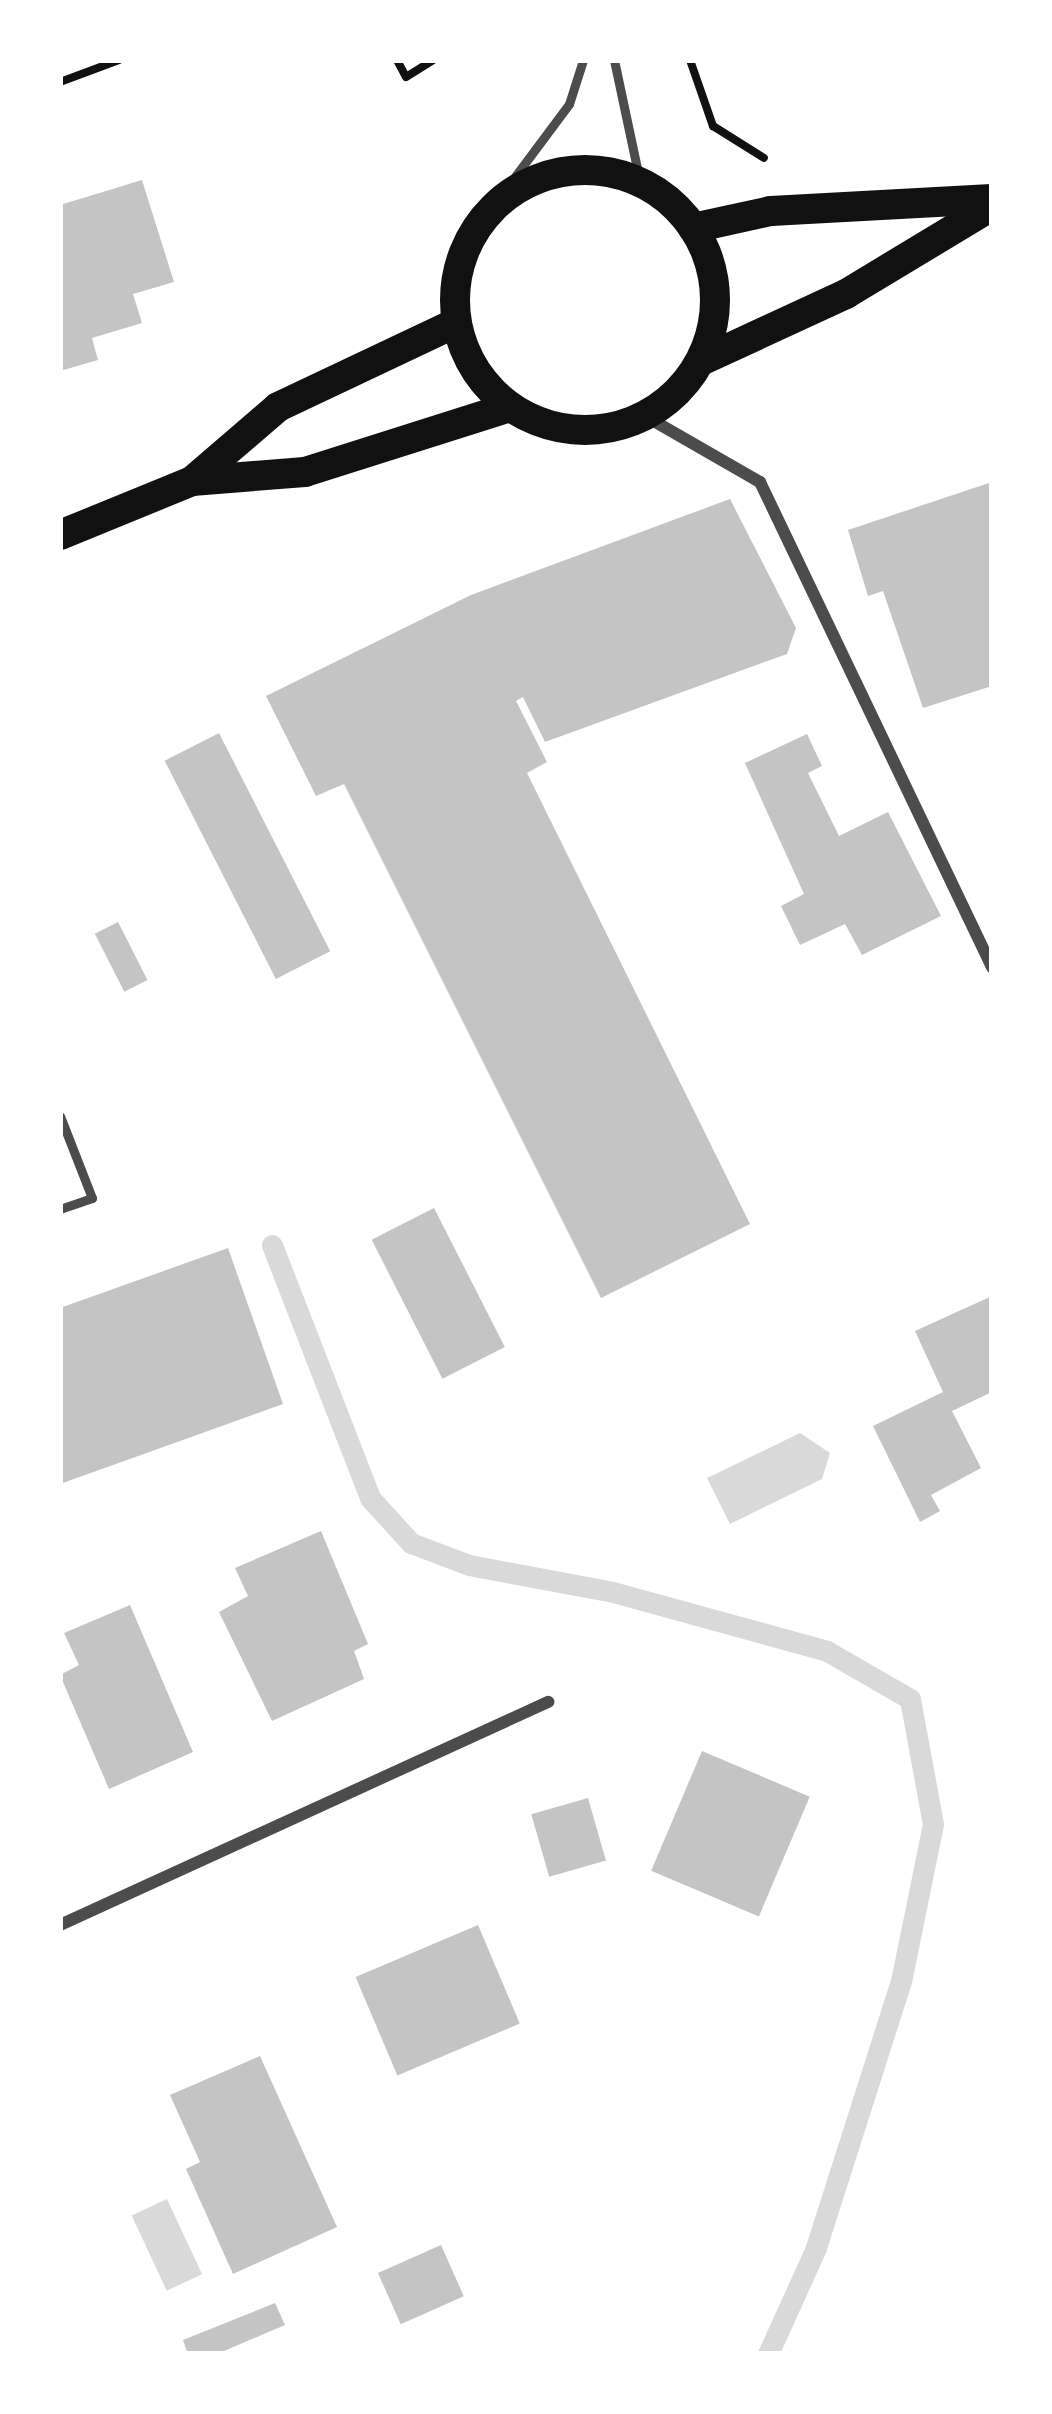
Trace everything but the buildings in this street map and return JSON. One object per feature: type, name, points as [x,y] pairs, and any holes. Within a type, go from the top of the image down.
[{"type":"main road","points":[[593,170],[640,182],[693,229],[715,294],[700,361],[677,393],[645,416],[576,430],[510,406],[467,355],[456,323],[459,266],[490,210],[550,175],[593,170]]},
{"type":"main road","points":[[693,229],[771,211],[992,203]]},
{"type":"main road","points":[[700,361],[846,294],[992,203]]},
{"type":"main road","points":[[193,481],[278,407],[456,323]]},
{"type":"main road","points":[[60,535],[193,481],[305,472],[510,406]]},
{"type":"street","points":[[645,416],[760,482],[992,967]]},
{"type":"street","points":[[60,1925],[548,1702]]},
{"type":"lane","points":[[490,210],[569,104],[583,60]]},
{"type":"lane","points":[[614,60],[640,182]]},
{"type":"lane","points":[[60,1116],[92,1198],[60,1209]]},
{"type":"path","points":[[60,82],[118,60]]},
{"type":"path","points":[[397,60],[406,77],[433,60]]},
{"type":"shaded area","points":[[800,1433],[830,1453],[822,1479],[730,1524],[707,1478]]},
{"type":"shaded area","points":[[167,2199],[202,2274],[167,2291],[132,2215]]},
{"type":"waterway","points":[[272,1245],[370,1498],[411,1543],[469,1565],[613,1592],[827,1651],[910,1699],[933,1824],[901,1981],[816,2248],[768,2354]]}]
